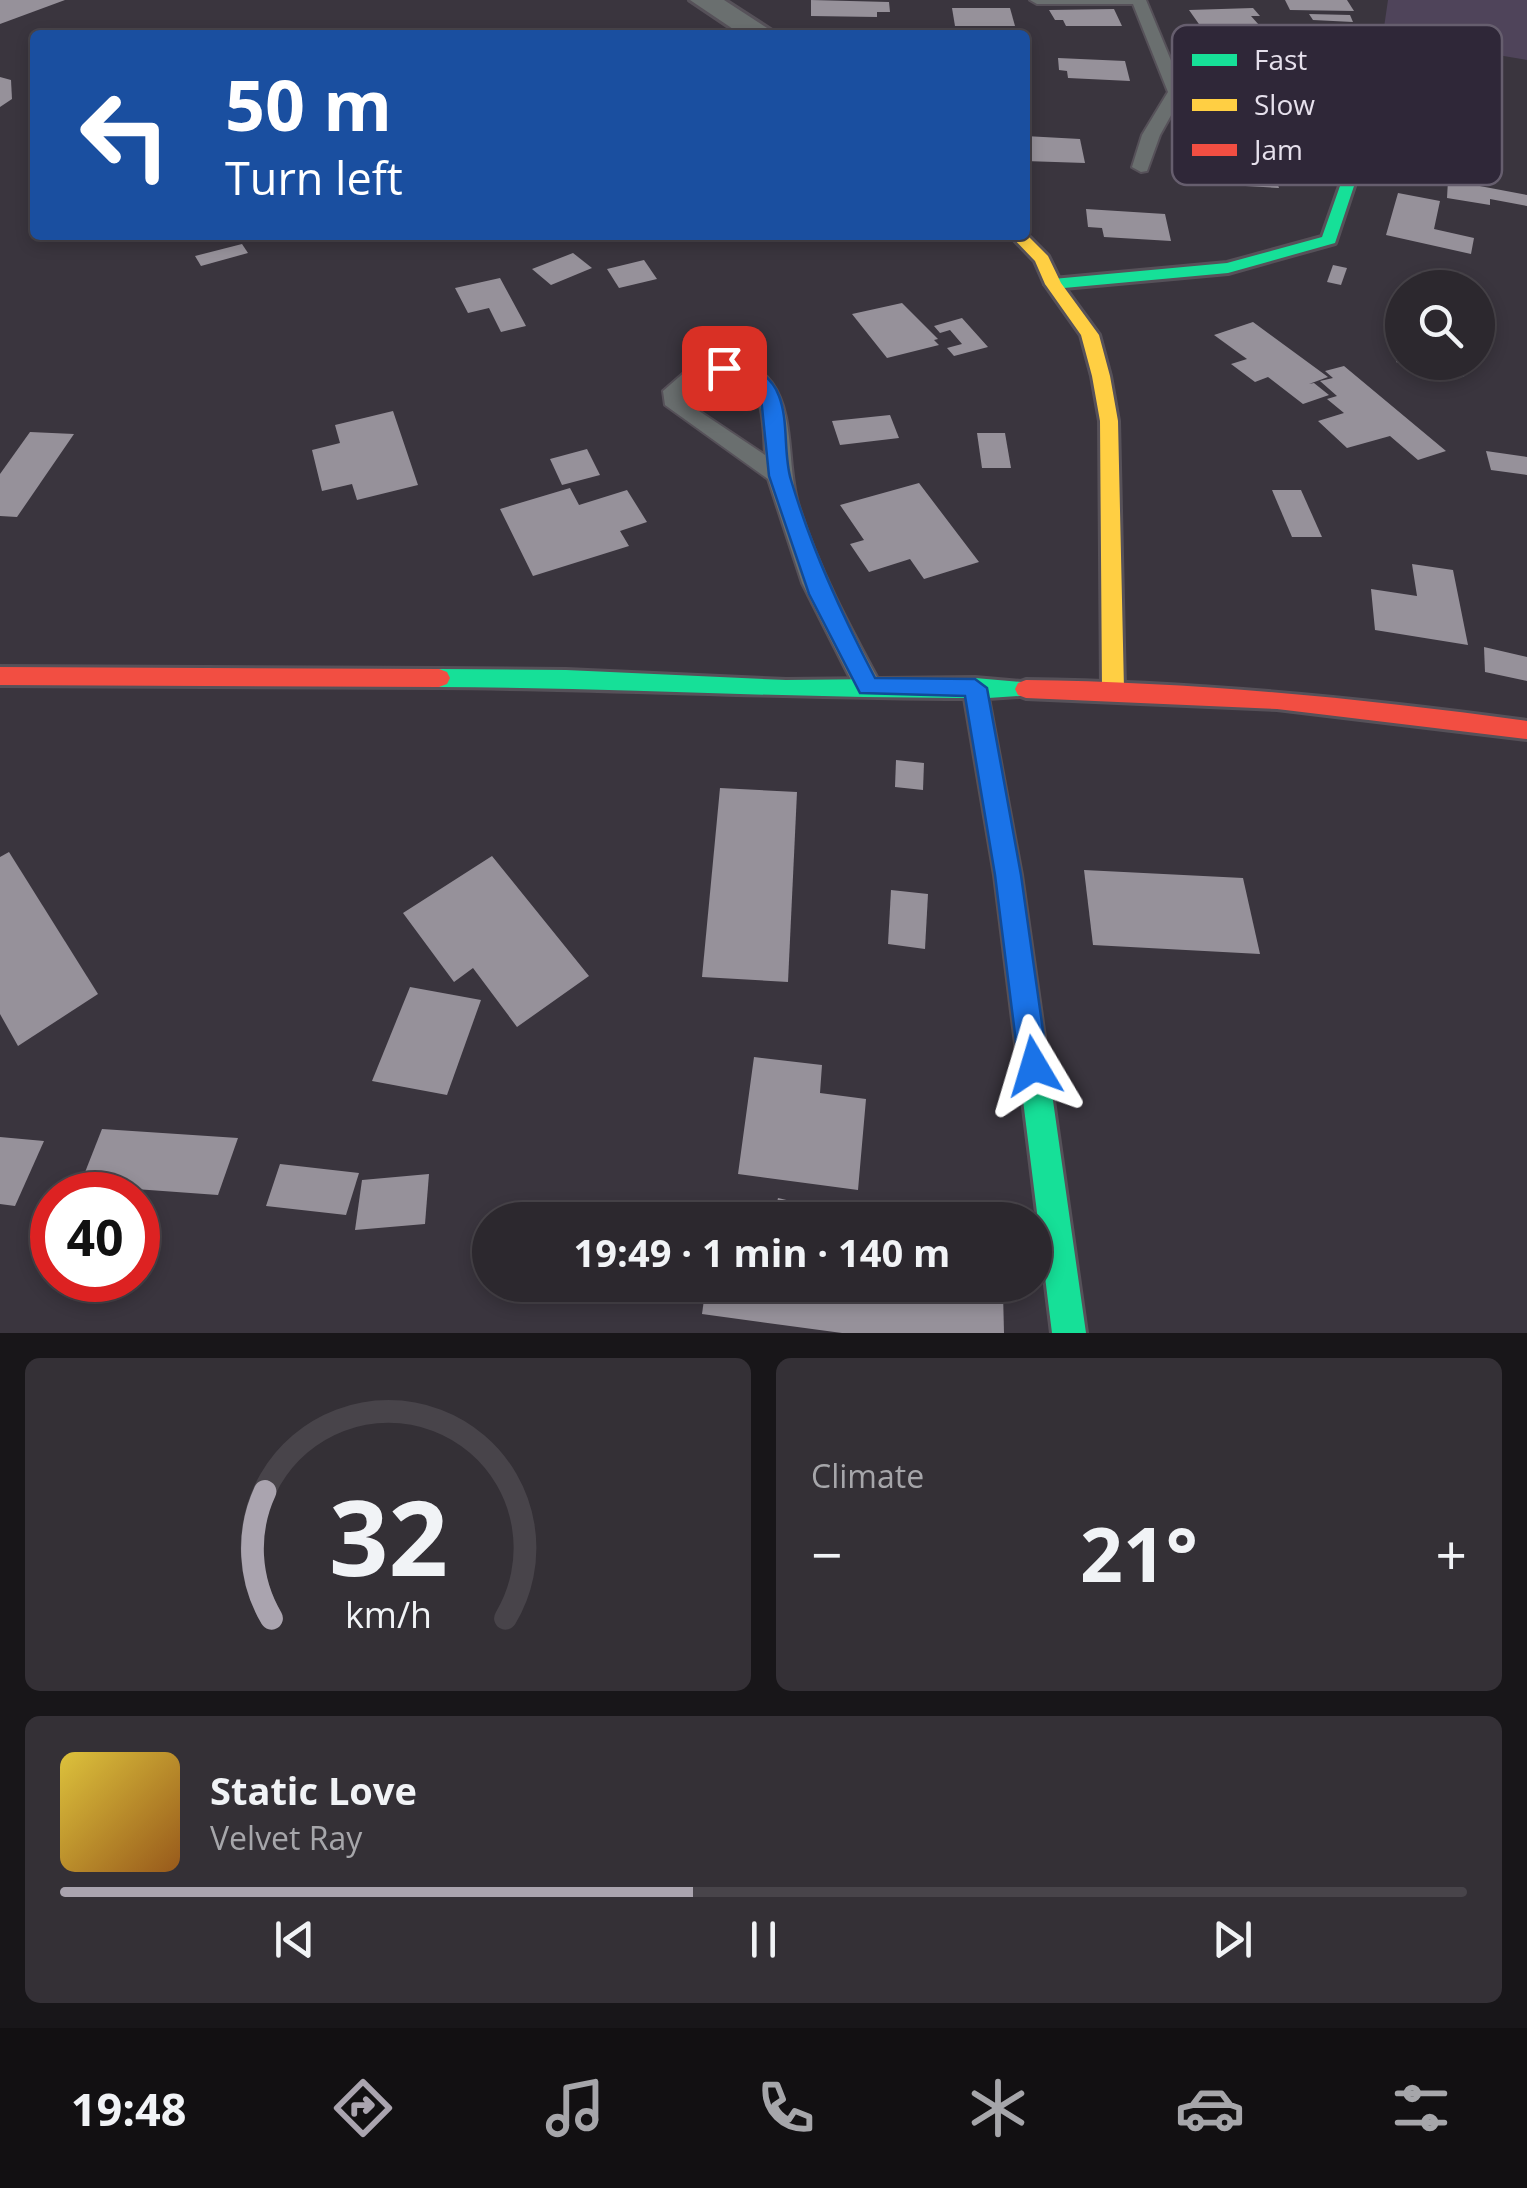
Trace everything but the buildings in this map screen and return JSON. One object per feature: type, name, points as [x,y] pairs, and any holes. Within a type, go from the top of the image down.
[{"type":"street","points":[[704,0],[755,30]]},
{"type":"street","points":[[1053,284],[1192,274],[1306,249],[1329,240],[1347,185]]},
{"type":"street","points":[[1023,240],[1042,259],[1053,284],[1090,335],[1109,421],[1114,689]]},
{"type":"street","points":[[0,676],[566,679],[786,689],[1114,689],[1383,708],[1527,730]]},
{"type":"street","points":[[975,688],[1008,875],[1069,1333]]},
{"type":"lane","points":[[1037,0],[1138,0],[1172,75]]},
{"type":"lane","points":[[1141,167],[1151,136],[1172,103]]},
{"type":"lane","points":[[779,476],[682,410],[676,404],[674,391],[693,376],[724,368],[742,370],[757,378],[770,397],[779,476],[820,594],[868,686]]},
{"type":"shaded area","points":[[1388,0],[1527,0],[1527,60],[1502,56],[1502,25],[1384,25]]},
{"type":"traffic: fast","points":[[1053,284],[1228,268],[1329,240],[1347,185]]},
{"type":"traffic: fast","points":[[439,678],[566,679],[786,689],[1026,689]]},
{"type":"traffic: fast","points":[[975,687],[1008,875],[1069,1333]]},
{"type":"traffic: slow","points":[[1023,240],[1042,259],[1053,284],[1090,335],[1101,376],[1109,421],[1113,689]]},
{"type":"traffic: jam","points":[[0,676],[439,678]]},
{"type":"traffic: jam","points":[[1026,689],[1277,700],[1527,730]]},
{"type":"route","points":[[724,368],[747,372],[761,382],[770,397],[779,476],[820,594],[868,686],[975,688],[1008,875],[1034,1066]]}]
